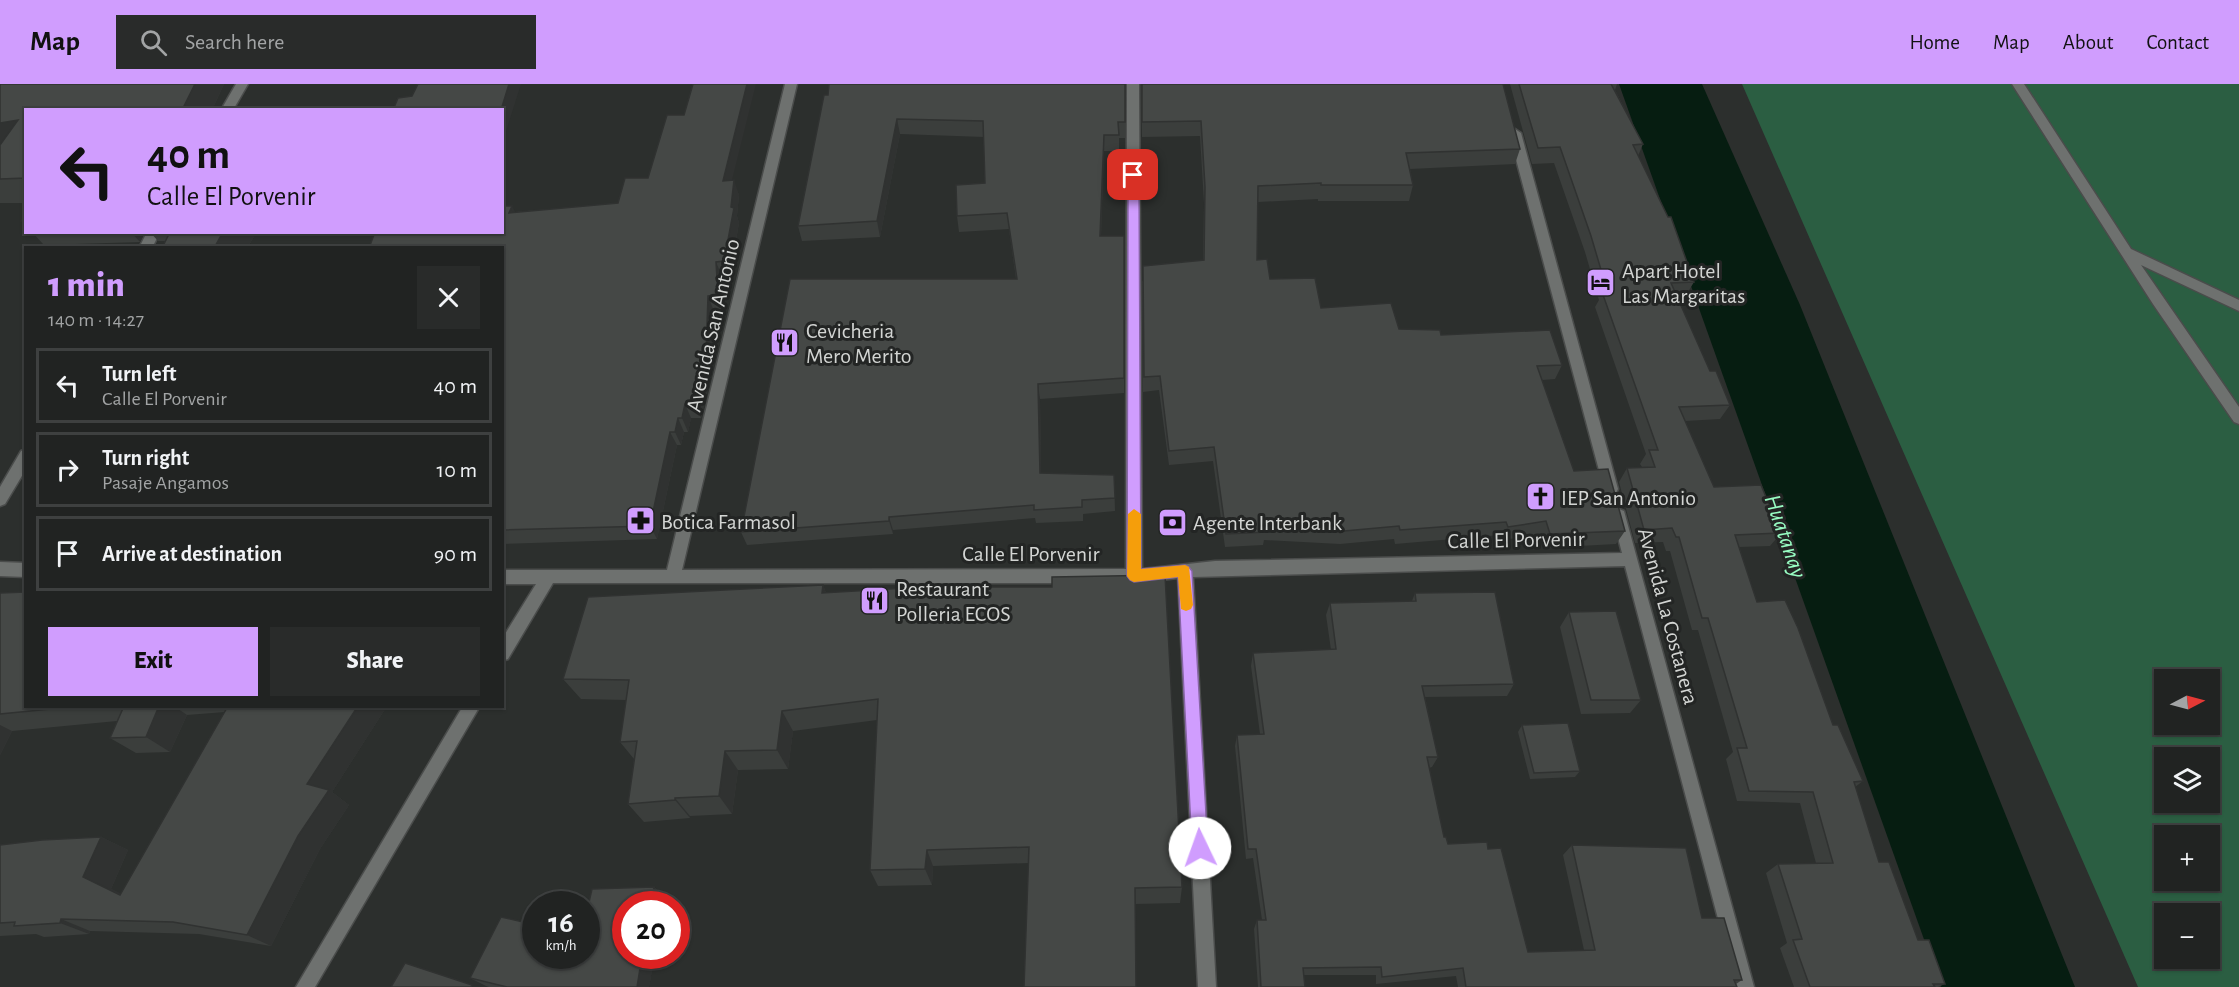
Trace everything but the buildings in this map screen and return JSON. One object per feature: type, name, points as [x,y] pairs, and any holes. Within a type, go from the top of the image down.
[{"type":"street","points":[[228,108],[242,84]]},
{"type":"street","name":"Avenida San Antonio","points":[[674,576],[791,84]]},
{"type":"street","points":[[1133,84],[1134,576]]},
{"type":"street","points":[[2018,84],[2127,253],[2239,418]]},
{"type":"street","name":"Avenida La Costanera","points":[[1511,118],[1745,987]]},
{"type":"street","points":[[2127,253],[2239,306]]},
{"type":"street","points":[[0,500],[24,458]]},
{"type":"street","name":"Calle El Porvenir","points":[[504,577],[1134,576],[1215,568],[1631,559]]},
{"type":"street","points":[[0,570],[24,570]]},
{"type":"street","points":[[1185,571],[1207,987]]},
{"type":"street","points":[[504,651],[548,578]]},
{"type":"street","points":[[304,987],[470,708]]},
{"type":"green space","points":[[1742,84],[2239,84],[2239,987],[2138,987]]},
{"type":"water","name":"Huatanay","points":[[1619,84],[1702,84],[1800,305],[2075,987],[1941,987]]},
{"type":"slow traffic","points":[[1134,514],[1134,576],[1185,571],[1186,605]]},
{"type":"place","name":"Apart Hotel Las Margaritas","points":[[1601,283]]},
{"type":"place","name":"Cevicheria Mero Merito","points":[[785,343]]},
{"type":"place","name":"IEP San Antonio","points":[[1540,497]]},
{"type":"place","name":"Botica Farmasol","points":[[640,521]]},
{"type":"place","name":"Agente Interbank","points":[[1172,522]]},
{"type":"place","name":"Restaurant Polleria ECOS","points":[[875,601]]},
{"type":"route","points":[[1133,175],[1134,576],[1185,571],[1200,848]]}]
